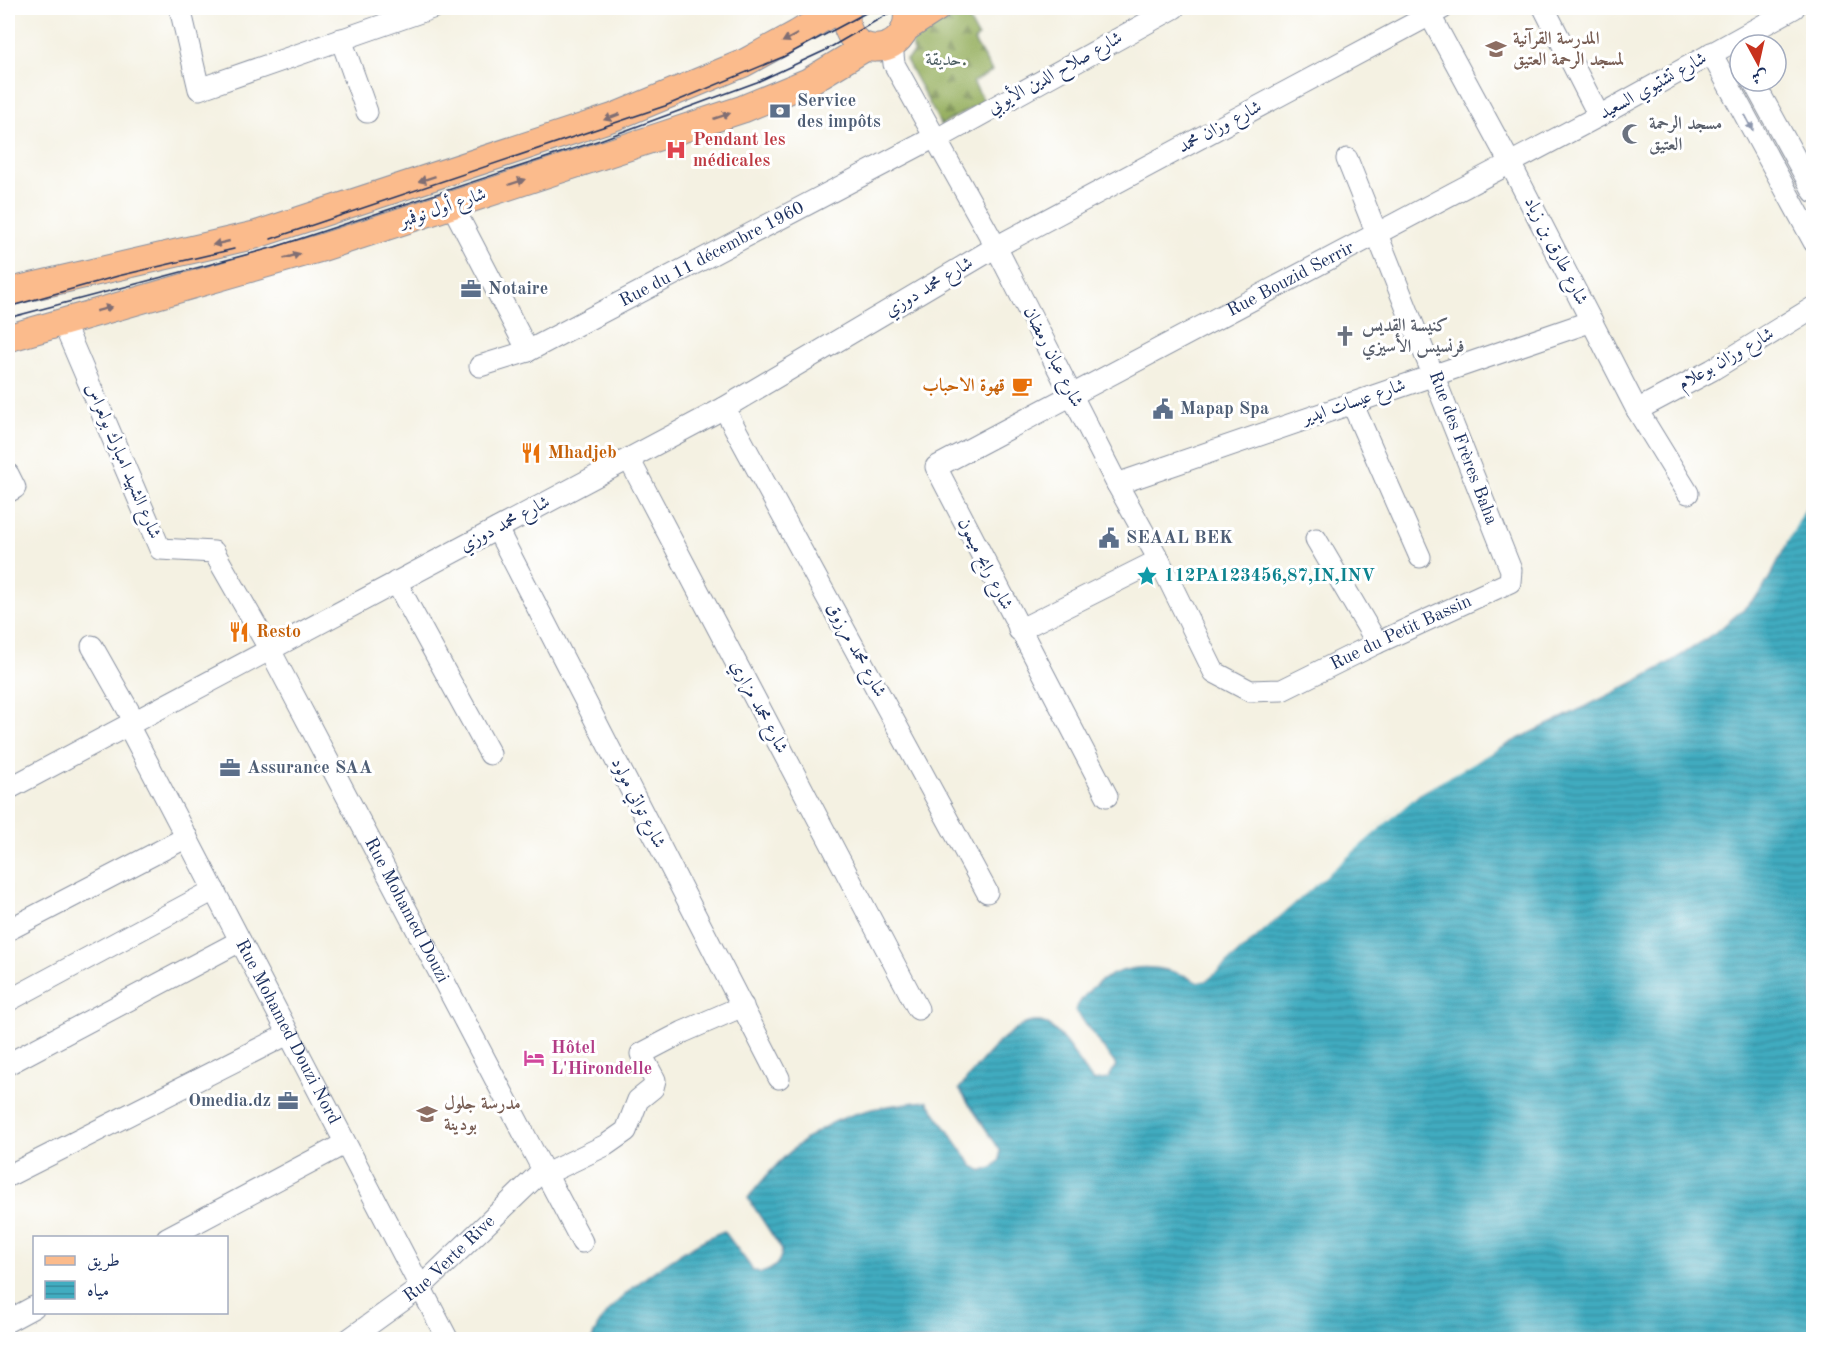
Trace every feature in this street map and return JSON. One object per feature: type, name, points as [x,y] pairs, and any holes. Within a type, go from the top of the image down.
[{"type":"main road","name":"شارع أول نوفمبر","points":[[8,292],[255,235],[614,117],[744,63],[839,8]]},
{"type":"main road","points":[[847,8],[845,21],[854,40],[893,32]]},
{"type":"main road","name":"شارع أول نوفمبر","points":[[8,338],[62,320],[321,248],[743,109],[808,82],[937,8]]},
{"type":"street","points":[[180,8],[200,89],[432,8]]},
{"type":"street","name":"شارع صلاح الدين الأيوبي","points":[[936,138],[1174,8]]},
{"type":"street","points":[[1544,8],[1599,116]]},
{"type":"street","name":"شارع تشتيوي السعيد","points":[[1759,33],[1794,8]]},
{"type":"street","name":"شارع طارق بن زياد","points":[[1433,10],[1637,410],[1688,493]]},
{"type":"street","name":"شارع وزان محمد","points":[[996,247],[1433,10]]},
{"type":"street","name":"شارع عبان رمضان","points":[[893,32],[894,64],[996,247],[1117,484],[1159,560],[1214,672],[1250,691],[1282,690]]},
{"type":"street","points":[[341,39],[366,112]]},
{"type":"street","name":"شارع تشتيوي السعيد","points":[[1510,163],[1711,54],[1728,51]]},
{"type":"street","points":[[1711,54],[1814,242]]},
{"type":"street","points":[[1760,93],[1814,192]]},
{"type":"street","name":"Rue du 11 décembre 1960","points":[[482,365],[528,351],[936,138]]},
{"type":"street","name":"Rue des Frères Baha","points":[[1347,159],[1435,374],[1511,570]]},
{"type":"street","name":"Rue Bouzid Serrir","points":[[1072,394],[1510,163]]},
{"type":"street","points":[[452,205],[528,351]]},
{"type":"street","name":"شارع محمد دوزي","points":[[8,789],[724,408],[996,247]]},
{"type":"street","name":"شارع وزان بوعلام","points":[[1637,410],[1712,370],[1814,307]]},
{"type":"street","name":"شارع الشهيد امبارك بولعراس","points":[[62,320],[160,549],[214,552],[270,650]]},
{"type":"street","name":"شارع عيسات ايدير","points":[[1117,484],[1592,321]]},
{"type":"street","name":"شارع رابح ميمون","points":[[1072,394],[936,467],[1107,796]]},
{"type":"street","points":[[1352,403],[1420,557]]},
{"type":"street","name":"شارع محمد مرزوق","points":[[724,408],[987,892]]},
{"type":"street","name":"شارع محمد مزاري","points":[[629,459],[918,1009]]},
{"type":"street","points":[[8,474],[15,488],[8,492]]},
{"type":"street","name":"شارع تواتي مولود","points":[[497,529],[779,1078]]},
{"type":"street","points":[[1316,539],[1377,643]]},
{"type":"street","points":[[1019,630],[1159,560]]},
{"type":"street","name":"Rue du Petit Bassin","points":[[1282,690],[1377,643],[1510,582],[1511,570]]},
{"type":"street","points":[[396,582],[490,754]]},
{"type":"street","name":"Rue Mohamed Douzi Nord","points":[[92,646],[213,890],[448,1340]]},
{"type":"street","name":"Rue Mohamed Douzi","points":[[270,650],[582,1242]]},
{"type":"street","points":[[8,930],[187,837]]},
{"type":"street","points":[[8,1001],[213,890]]},
{"type":"street","points":[[8,1064],[240,941]]},
{"type":"street","name":"Rue Verte Rive","points":[[348,1340],[420,1288],[545,1172],[606,1145],[626,1131],[638,1100],[653,1088],[655,1080],[641,1054],[683,1032],[743,1006]]},
{"type":"street","points":[[8,1176],[288,1034]]},
{"type":"street","points":[[171,1236],[344,1144]]},
{"type":"street","points":[[8,1321],[33,1308]]},
{"type":"green space","name":"حديقة.","points":[[964,11],[978,37],[974,41],[992,71],[973,82],[984,101],[941,125],[906,60],[914,52],[910,38]]},
{"type":"water","points":[[1813,495],[1813,1339],[592,1340],[611,1308],[628,1292],[689,1248],[724,1231],[753,1270],[761,1273],[776,1265],[782,1250],[748,1198],[768,1174],[806,1139],[846,1117],[870,1110],[927,1101],[973,1166],[982,1171],[992,1168],[1000,1160],[1000,1150],[959,1089],[986,1056],[1010,1033],[1022,1025],[1035,1022],[1046,1024],[1059,1034],[1093,1081],[1108,1079],[1116,1065],[1075,1010],[1086,994],[1099,982],[1130,969],[1147,968],[1164,969],[1198,982],[1207,980],[1389,817],[1419,794],[1459,769],[1631,684],[1673,661],[1712,634],[1760,592],[1769,579],[1796,522]]},
{"type":"pier","points":[[1814,492],[1761,591],[1719,629],[1662,666],[1510,742],[1419,794],[1207,980],[1198,982],[1187,976],[1186,972],[1199,980],[1206,978],[1417,791],[1509,739],[1660,663],[1717,626],[1758,589],[1805,501]]},
{"type":"tram line","points":[[271,239],[665,106],[783,57],[875,8]]},
{"type":"tram line","points":[[8,318],[275,247],[600,140],[757,82],[824,51],[898,8]]},
{"type":"tram line","points":[[8,307],[118,276],[234,249]]},
{"type":"place","name":"المدرسة القرآنية لمسجد الرحمة العتيق","points":[[1496,49]]},
{"type":"place","name":"Service des impôts","points":[[780,111]]},
{"type":"place","name":"مسجد الرحمة العتيق","points":[[1632,134]]},
{"type":"place","name":"Pendant les médicales","points":[[676,150]]},
{"type":"place","name":"Notaire","points":[[471,289]]},
{"type":"place","name":"كنيسة القديس فرنسيس الأسيزي","points":[[1345,336]]},
{"type":"place","name":"قهوة الاحباب","points":[[1022,386]]},
{"type":"place","name":"Mapap Spa","points":[[1163,409]]},
{"type":"place","name":"Mhadjeb","points":[[531,453]]},
{"type":"place","name":"SEAAL BEK","points":[[1109,538]]},
{"type":"place","name":"112PA123456,87,IN,INV","points":[[1147,576]]},
{"type":"place","name":"Resto","points":[[239,632]]},
{"type":"place","name":"Assurance SAA","points":[[230,768]]},
{"type":"place","name":"Hôtel L'Hirondelle","points":[[534,1058]]},
{"type":"place","name":"Omedia.dz","points":[[288,1101]]},
{"type":"place","name":"مدرسة جلول بودينة","points":[[427,1114]]}]
